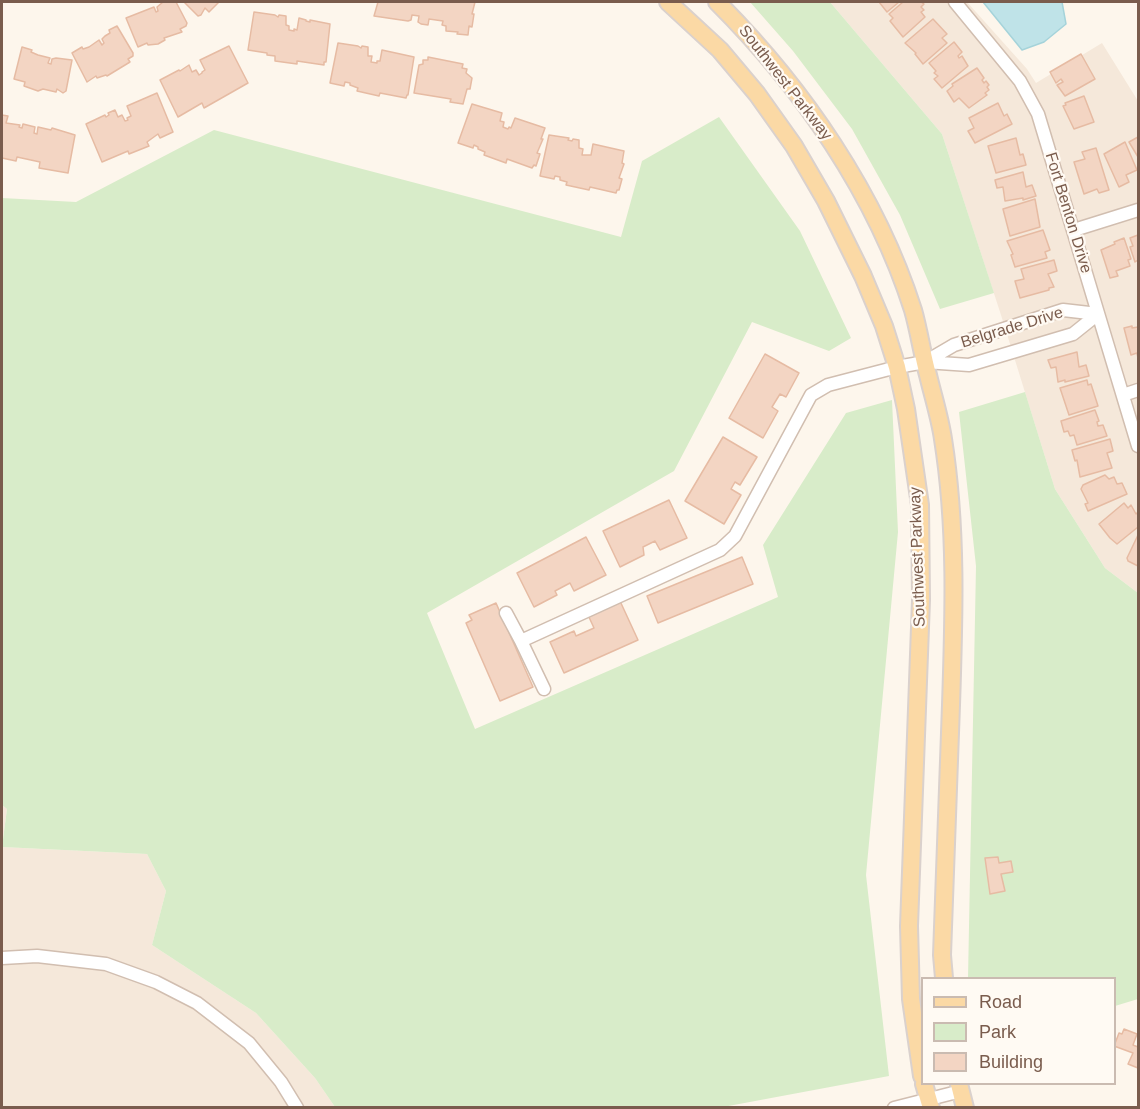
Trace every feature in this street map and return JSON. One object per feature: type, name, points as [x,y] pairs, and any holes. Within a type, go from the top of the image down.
[{"type":"main road","name":"Southwest Parkway","points":[[668,2],[720,50],[757,94],[794,146],[826,201],[863,276],[884,326],[897,367],[906,409],[920,505],[921,600],[909,926],[911,999],[921,1069]]},
{"type":"main road","name":"Southwest Parkway","points":[[717,2],[752,37],[788,81],[833,144],[867,202],[913,310],[943,438],[952,520],[954,602],[942,956],[944,977]]},
{"type":"street","name":"Fort Benton Drive","points":[[955,2],[1020,81],[1038,114],[1138,446]]},
{"type":"street","points":[[1074,230],[1138,210]]},
{"type":"street","name":"Belgrade Drive","points":[[925,362],[954,345],[1063,310],[1098,314]]},
{"type":"street","name":"Belgrade Drive","points":[[521,640],[720,550],[735,536],[811,395],[828,385],[925,362],[969,365],[1073,334],[1098,314]]},
{"type":"street","points":[[1123,395],[1138,390]]},
{"type":"street","points":[[506,613],[544,689]]},
{"type":"street","points":[[2,958],[37,956],[106,964],[156,982],[197,1003],[249,1043],[281,1082],[297,1107]]},
{"type":"street","points":[[894,1107],[928,1096],[962,1094]]},
{"type":"shaded area","points":[[830,2],[967,2],[1027,69],[1036,83],[1102,43],[1138,101],[1138,593],[1105,568],[1055,489],[942,134]]},
{"type":"shaded area","points":[[2,805],[7,809],[2,847]]},
{"type":"shaded area","points":[[2,847],[147,854],[166,891],[152,945],[256,1013],[315,1078],[335,1107],[2,1107]]},
{"type":"green space","points":[[750,2],[830,2],[942,134],[994,293],[940,309],[900,215],[852,129],[793,51]]},
{"type":"green space","points":[[719,117],[800,231],[851,338],[829,351],[752,322],[674,471],[427,613],[475,729],[778,597],[763,545],[846,413],[892,400],[898,532],[866,875],[889,1076],[723,1107],[335,1107],[315,1078],[256,1013],[152,945],[166,891],[147,854],[2,847],[7,809],[2,805],[2,198],[76,202],[214,130],[621,237],[642,161]]},
{"type":"green space","points":[[1025,392],[1055,489],[1105,568],[1138,593],[1138,999],[1116,1006],[1116,977],[968,977],[976,566],[959,412]]},
{"type":"water","points":[[983,2],[1062,2],[1066,24],[1044,42],[1022,50]]},
{"type":"building","points":[[163,2],[176,2],[187,23],[186,26],[180,29],[182,32],[164,38],[165,40],[158,44],[148,45],[147,43],[138,47],[126,18],[154,7],[156,12],[157,7]]},
{"type":"building","points":[[184,2],[219,2],[209,12],[205,8],[198,16]]},
{"type":"building","points":[[378,2],[475,2],[472,27],[469,26],[468,35],[457,34],[458,32],[446,31],[446,26],[442,25],[443,21],[429,19],[428,25],[418,22],[419,16],[412,15],[411,20],[408,21],[374,16]]},
{"type":"building","points":[[879,2],[899,2],[887,12]]},
{"type":"building","points":[[903,2],[924,4],[921,7],[924,10],[921,12],[925,17],[903,37],[890,21],[893,18],[889,14]]},
{"type":"building","points":[[254,12],[278,17],[279,15],[286,16],[286,25],[289,26],[289,30],[294,31],[294,29],[297,30],[299,18],[310,22],[310,20],[330,24],[324,65],[275,61],[275,56],[248,50]]},
{"type":"building","points":[[933,19],[947,34],[942,38],[947,43],[923,64],[916,53],[905,43]]},
{"type":"building","points":[[117,26],[133,53],[133,56],[128,59],[130,62],[107,76],[97,78],[96,76],[87,82],[72,53],[82,47],[83,49],[89,47],[99,40],[102,45],[104,43],[102,39],[110,33],[109,30]]},
{"type":"building","points":[[954,42],[962,52],[959,58],[962,56],[968,66],[942,88],[934,79],[938,76],[929,63]]},
{"type":"building","points":[[338,43],[361,48],[362,46],[368,47],[368,56],[372,56],[371,62],[380,61],[382,50],[414,57],[406,98],[380,93],[379,96],[357,91],[358,88],[345,82],[344,86],[330,83]]},
{"type":"building","points":[[229,46],[248,83],[204,108],[202,103],[178,117],[160,80],[189,65],[192,72],[196,70],[199,75],[205,70],[200,60]]},
{"type":"building","points":[[22,47],[50,58],[48,63],[51,64],[52,59],[56,58],[72,60],[66,91],[63,93],[57,89],[56,92],[43,89],[38,91],[24,86],[25,82],[14,79]]},
{"type":"building","points":[[1081,54],[1095,79],[1065,96],[1057,85],[1063,82],[1061,79],[1056,83],[1050,72]]},
{"type":"building","points":[[428,57],[463,64],[462,68],[467,69],[466,73],[472,78],[463,104],[450,102],[451,99],[414,93],[419,65],[423,64],[423,60],[428,60]]},
{"type":"building","points":[[977,68],[984,78],[982,80],[984,83],[986,81],[989,85],[987,87],[989,90],[985,93],[987,95],[969,108],[959,98],[954,102],[947,91],[953,86],[952,84]]},
{"type":"building","points":[[157,93],[173,132],[160,138],[158,134],[147,142],[149,146],[129,154],[128,151],[102,162],[86,124],[105,115],[106,117],[108,113],[115,110],[118,117],[122,115],[125,121],[128,120],[127,118],[131,116],[127,106]]},
{"type":"building","points":[[1084,96],[1094,122],[1074,129],[1063,106],[1066,105],[1065,103]]},
{"type":"building","points":[[998,103],[1004,116],[1007,114],[1012,124],[975,143],[968,131],[974,128],[969,118]]},
{"type":"building","points":[[472,104],[502,113],[500,121],[504,122],[503,127],[508,129],[511,128],[515,118],[545,128],[537,153],[540,154],[536,166],[532,168],[507,159],[506,163],[484,155],[485,152],[474,145],[473,148],[458,143]]},
{"type":"building","points":[[2,115],[8,116],[6,123],[20,125],[19,127],[22,128],[23,124],[35,127],[34,133],[37,134],[38,127],[51,130],[52,128],[75,135],[68,173],[39,168],[40,162],[17,157],[16,161],[2,158]]},
{"type":"building","points":[[549,135],[569,138],[568,140],[572,141],[573,139],[579,140],[579,148],[583,149],[582,155],[591,155],[593,144],[624,151],[619,190],[616,193],[590,187],[589,190],[566,185],[567,182],[560,180],[560,177],[555,176],[554,179],[540,176]]},
{"type":"building","points":[[1138,137],[1138,157],[1129,142]]},
{"type":"building","points":[[1016,138],[1020,155],[1023,154],[1026,165],[996,173],[988,146]]},
{"type":"building","points":[[1125,142],[1137,170],[1126,175],[1129,182],[1119,187],[1104,154]]},
{"type":"building","points":[[1096,148],[1109,190],[1099,193],[1097,189],[1084,194],[1074,162],[1085,159],[1082,152]]},
{"type":"building","points":[[1023,172],[1026,187],[1032,185],[1036,196],[1023,200],[1023,198],[1005,201],[1003,187],[997,188],[995,180]]},
{"type":"building","points":[[1035,199],[1040,227],[1010,236],[1003,209]]},
{"type":"building","points":[[1043,230],[1050,250],[1045,252],[1047,258],[1015,267],[1011,255],[1013,254],[1007,241]]},
{"type":"building","points":[[1138,235],[1138,260],[1135,262],[1130,247],[1133,246],[1130,238]]},
{"type":"building","points":[[1124,238],[1131,259],[1128,260],[1130,266],[1116,271],[1118,276],[1110,278],[1101,250]]},
{"type":"building","points":[[1054,260],[1057,271],[1048,274],[1054,287],[1020,298],[1015,281],[1024,279],[1021,269]]},
{"type":"building","points":[[1132,326],[1132,328],[1138,327],[1138,358],[1137,353],[1131,355],[1124,328]]},
{"type":"building","points":[[1077,352],[1079,367],[1086,365],[1089,376],[1058,382],[1056,367],[1051,368],[1048,360]]},
{"type":"building","points":[[765,354],[799,373],[786,397],[780,394],[772,407],[778,411],[763,438],[729,418]]},
{"type":"building","points":[[1087,380],[1088,385],[1091,384],[1098,406],[1069,415],[1060,388]]},
{"type":"building","points":[[1095,410],[1099,421],[1098,426],[1103,425],[1107,436],[1077,445],[1074,435],[1070,436],[1068,431],[1064,432],[1061,421]]},
{"type":"building","points":[[723,437],[757,457],[740,485],[735,482],[731,489],[741,495],[724,524],[685,501]]},
{"type":"building","points":[[1110,439],[1113,451],[1107,453],[1112,468],[1080,477],[1077,460],[1075,461],[1072,450]]},
{"type":"building","points":[[1105,475],[1109,479],[1114,477],[1117,484],[1122,483],[1127,494],[1088,511],[1085,504],[1088,503],[1081,489],[1083,485]]},
{"type":"building","points":[[669,500],[687,538],[660,550],[655,541],[643,547],[644,555],[620,567],[603,531]]},
{"type":"building","points":[[1124,503],[1128,508],[1131,505],[1136,514],[1138,512],[1138,527],[1117,544],[1099,524]]},
{"type":"building","points":[[1138,535],[1138,566],[1128,561],[1127,558]]},
{"type":"building","points":[[586,537],[606,575],[574,591],[570,583],[555,591],[557,595],[534,607],[517,573]]},
{"type":"building","points":[[742,557],[753,584],[658,623],[647,596]]},
{"type":"building","points":[[620,601],[638,640],[564,673],[550,642],[574,631],[576,636],[594,628],[588,615]]},
{"type":"building","points":[[496,603],[533,687],[500,701],[466,623],[472,620],[469,615]]},
{"type":"building","points":[[998,857],[999,863],[1011,861],[1013,872],[1001,874],[1005,891],[990,894],[985,858]]},
{"type":"building","points":[[1124,1029],[1137,1034],[1133,1045],[1138,1047],[1138,1068],[1128,1064],[1133,1053],[1116,1047],[1119,1033],[1122,1034]]}]
